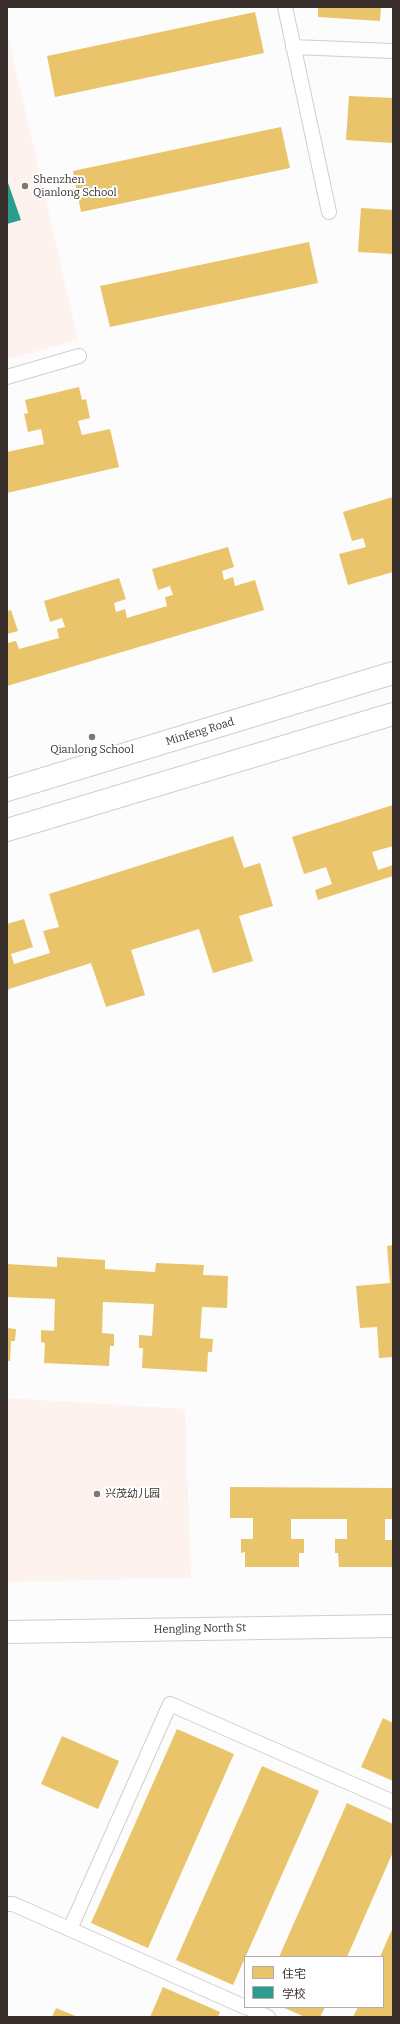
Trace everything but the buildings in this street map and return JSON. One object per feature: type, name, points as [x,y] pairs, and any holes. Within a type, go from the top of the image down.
[{"type":"main road","name":"Minfeng Road","points":[[7,790],[393,673]]},
{"type":"main road","points":[[7,830],[393,714]]},
{"type":"main road","name":"Hengling North St","points":[[7,1632],[393,1626]]},
{"type":"lane","points":[[285,7],[329,212]]},
{"type":"lane","points":[[293,47],[393,51]]},
{"type":"lane","points":[[7,377],[79,356]]},
{"type":"lane","points":[[70,1929],[170,1704],[393,1802]]},
{"type":"lane","points":[[7,1904],[13,1904],[244,2007]]},
{"type":"lane","points":[[247,2008],[268,2017]]},
{"type":"shaded area","name":"Shenzhen Qianlong School","points":[[7,32],[78,340],[7,359]]},
{"type":"shaded area","name":"兴茂幼儿园","points":[[7,1398],[185,1409],[191,1578],[7,1582]]},
{"type":"place","name":"Shenzhen Qianlong School","points":[[25,186]]},
{"type":"place","name":"Qianlong School","points":[[92,737]]},
{"type":"place","name":"兴茂幼儿园","points":[[97,1494]]}]
